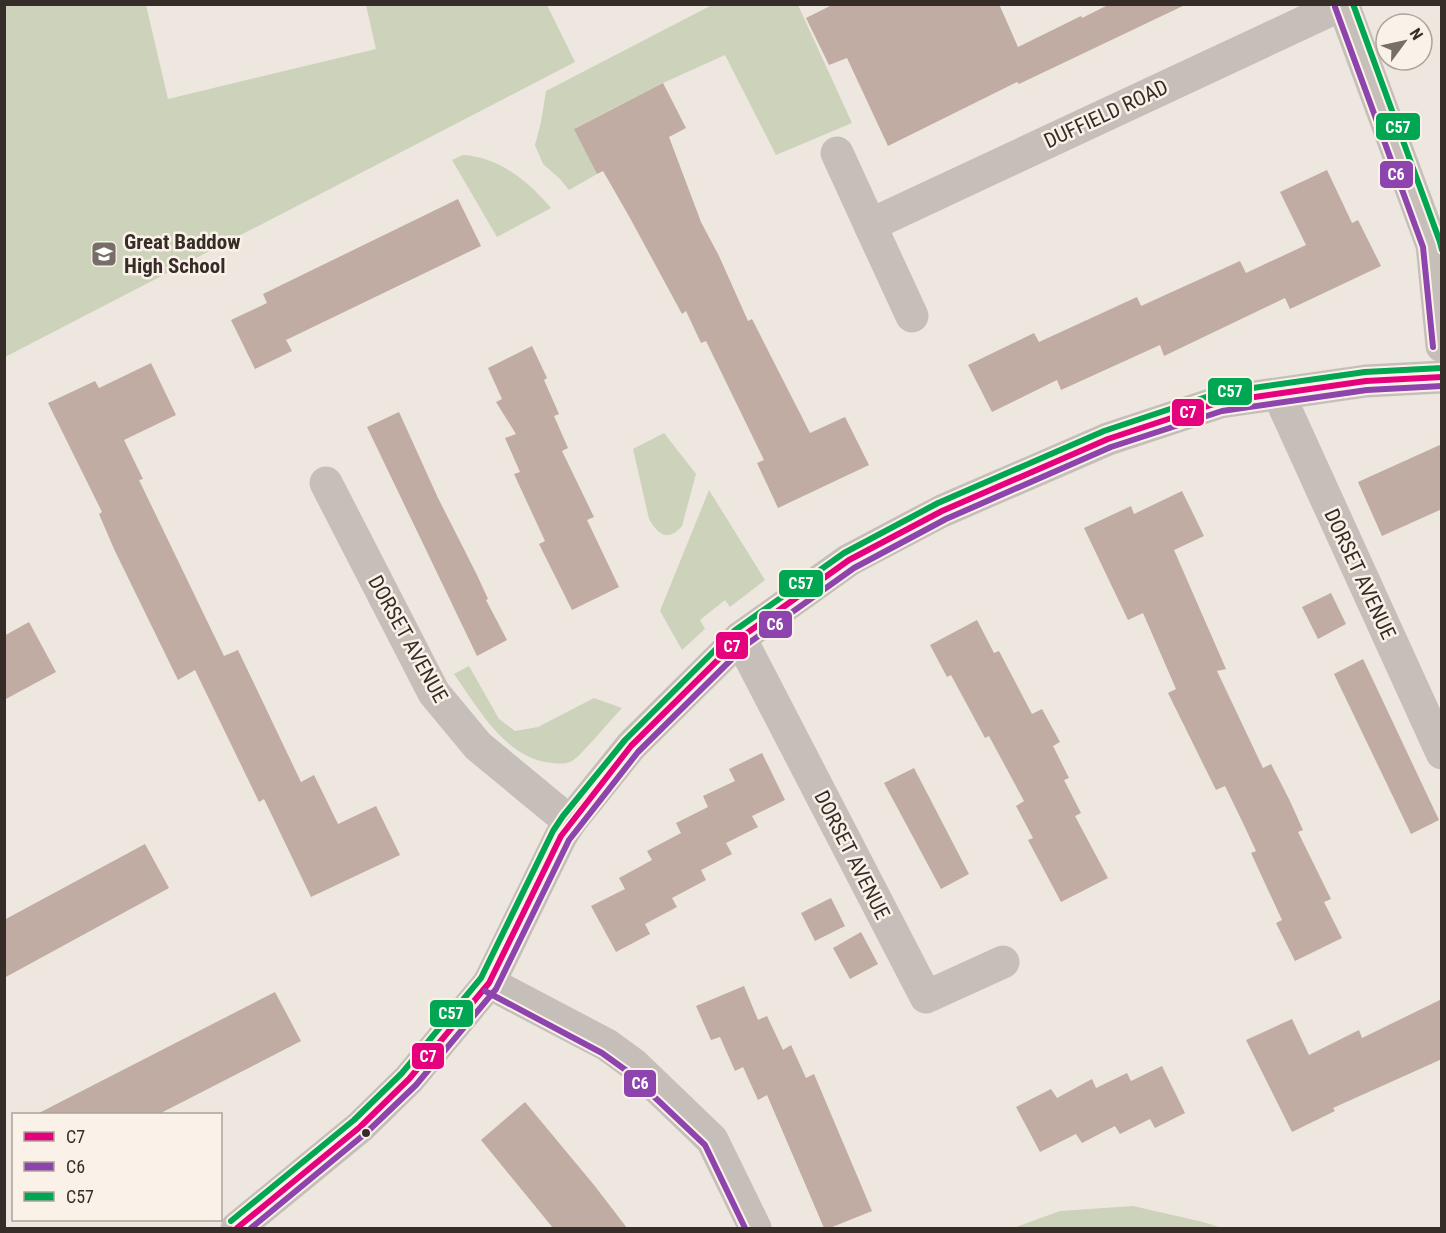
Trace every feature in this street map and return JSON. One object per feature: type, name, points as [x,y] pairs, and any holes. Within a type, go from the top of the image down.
[{"type":"street","name":"DUFFIELD ROAD","points":[[870,225],[1343,4],[1432,245],[1442,346]]},
{"type":"street","points":[[837,153],[912,316]]},
{"type":"street","points":[[237,1228],[360,1127],[409,1078],[489,983],[570,822],[631,746],[740,638],[849,560],[942,511],[1108,440],[1220,402],[1366,381],[1442,377]]},
{"type":"street","name":"DORSET AVENUE","points":[[1279,394],[1442,753]]},
{"type":"street","name":"DORSET AVENUE","points":[[326,483],[434,693],[478,746],[570,822]]},
{"type":"street","name":"DORSET AVENUE","points":[[740,638],[926,997],[1003,962]]},
{"type":"street","points":[[489,983],[607,1045],[633,1064],[712,1140],[755,1228]]},
{"type":"green space","name":"Great Baddow High School","points":[[4,5],[146,5],[168,99],[376,49],[366,5],[547,5],[575,62],[5,357]]},
{"type":"green space","points":[[712,5],[798,5],[852,123],[776,155],[725,55],[663,83],[575,128],[597,174],[569,190],[543,164],[535,145],[546,91]]},
{"type":"green space","points":[[463,155],[489,160],[512,172],[551,208],[497,237],[452,160]]},
{"type":"green space","points":[[664,433],[696,474],[682,526],[668,535],[656,529],[649,519],[633,449]]},
{"type":"green space","points":[[709,490],[765,580],[730,607],[725,600],[700,620],[705,629],[682,650],[660,611]]},
{"type":"green space","points":[[469,666],[499,719],[515,731],[538,727],[594,698],[622,708],[572,761],[557,764],[536,760],[521,753],[508,743],[495,731],[473,702],[454,674]]},
{"type":"green space","points":[[1133,1206],[1222,1228],[1013,1228],[1060,1211]]},
{"type":"building","points":[[834,4],[999,4],[1018,47],[1110,4],[1187,4],[1019,84],[1017,82],[888,146],[847,58],[829,65],[806,18]]},
{"type":"building","points":[[663,83],[686,128],[669,137],[701,222],[748,321],[752,319],[810,433],[845,417],[869,465],[778,508],[757,463],[764,460],[706,341],[701,343],[686,311],[682,314],[603,171],[597,174],[574,129]]},
{"type":"building","points":[[1327,170],[1352,223],[1358,220],[1381,266],[1290,309],[1285,298],[1164,356],[1160,345],[1061,390],[1057,380],[992,412],[968,365],[1034,333],[1039,342],[1137,297],[1141,306],[1240,261],[1246,273],[1306,245],[1280,192]]},
{"type":"building","points":[[458,199],[481,246],[286,340],[292,351],[255,369],[231,320],[267,303],[263,294]]},
{"type":"building","points":[[532,346],[547,378],[544,380],[559,414],[554,416],[568,448],[562,451],[594,517],[587,520],[619,587],[572,610],[539,544],[545,541],[514,474],[520,472],[505,438],[516,434],[496,402],[502,399],[488,368]]},
{"type":"building","points":[[151,363],[176,415],[124,440],[143,479],[139,480],[224,656],[238,650],[301,782],[314,775],[338,824],[376,806],[400,855],[311,897],[264,799],[259,802],[195,670],[178,680],[114,549],[99,514],[102,512],[48,403],[95,381],[99,388]]},
{"type":"building","points":[[399,412],[438,498],[477,575],[488,599],[486,600],[507,640],[477,656],[367,427]]},
{"type":"building","points":[[1442,444],[1442,509],[1382,536],[1358,482]]},
{"type":"building","points":[[1182,491],[1204,536],[1174,550],[1226,669],[1217,671],[1263,768],[1271,764],[1289,799],[1303,830],[1298,832],[1331,899],[1324,902],[1342,938],[1295,961],[1276,923],[1282,920],[1251,853],[1256,851],[1242,821],[1225,786],[1216,790],[1168,693],[1176,689],[1143,613],[1128,620],[1084,528],[1131,506],[1134,514]]},
{"type":"building","points":[[1331,593],[1346,624],[1318,639],[1302,607]]},
{"type":"building","points":[[977,620],[994,653],[999,651],[1032,714],[1042,709],[1060,742],[1053,746],[1069,778],[1064,780],[1081,813],[1075,816],[1108,878],[1061,902],[1028,840],[1033,838],[1016,806],[1024,801],[989,736],[985,738],[951,675],[947,677],[930,645]]},
{"type":"building","points":[[29,622],[56,672],[4,700],[4,636]]},
{"type":"building","points":[[1363,659],[1439,820],[1411,834],[1334,674]]},
{"type":"building","points":[[762,753],[785,800],[752,816],[758,827],[726,843],[732,854],[701,870],[706,880],[672,898],[677,907],[645,924],[650,934],[616,952],[591,906],[625,889],[619,878],[652,860],[647,851],[681,833],[676,823],[708,807],[703,796],[735,781],[729,769]]},
{"type":"building","points":[[914,768],[969,874],[941,889],[884,783]]},
{"type":"building","points":[[145,844],[169,888],[4,978],[4,920]]},
{"type":"building","points":[[831,898],[845,926],[815,941],[801,913]]},
{"type":"building","points":[[861,932],[878,964],[850,979],[833,948]]},
{"type":"building","points":[[744,986],[758,1020],[767,1016],[783,1050],[791,1045],[806,1078],[814,1074],[872,1211],[830,1228],[824,1228],[767,1095],[758,1100],[743,1067],[735,1071],[720,1037],[711,1040],[696,1006]]},
{"type":"building","points":[[275,992],[301,1041],[161,1113],[39,1113]]},
{"type":"building","points":[[1442,999],[1442,1059],[1333,1108],[1335,1111],[1292,1132],[1246,1040],[1292,1019],[1309,1055],[1359,1030],[1362,1038]]},
{"type":"building","points":[[1162,1066],[1185,1113],[1155,1128],[1150,1119],[1120,1134],[1115,1126],[1082,1143],[1076,1134],[1040,1152],[1016,1107],[1051,1089],[1057,1098],[1092,1079],[1096,1088],[1127,1073],[1131,1081]]},
{"type":"building","points":[[525,1102],[627,1228],[553,1228],[481,1140]]},
{"type":"transit line","name":"C57","points":[[1353,4],[1442,250]]},
{"type":"transit line","name":"C6","points":[[1335,7],[1423,247],[1433,347]]},
{"type":"transit line","name":"C57","points":[[231,1221],[354,1120],[402,1073],[481,978],[553,831],[625,740],[734,631],[844,553],[938,503],[1104,431],[1218,393],[1365,372],[1442,368]]},
{"type":"transit line","name":"C7","points":[[237,1228],[360,1127],[409,1079],[489,983],[561,836],[631,746],[740,638],[849,560],[942,511],[1108,439],[1220,402],[1366,381],[1442,377]]},
{"type":"transit line","name":"C6","points":[[251,1228],[366,1133],[416,1085],[496,989],[569,840],[638,752],[746,645],[854,568],[946,519],[1111,447],[1222,411],[1367,390],[1442,386]]},
{"type":"transit line","name":"C6","points":[[485,991],[602,1053],[627,1071],[705,1145],[745,1228]]},
{"type":"place","name":"Great Baddow High School","points":[[104,254]]}]
